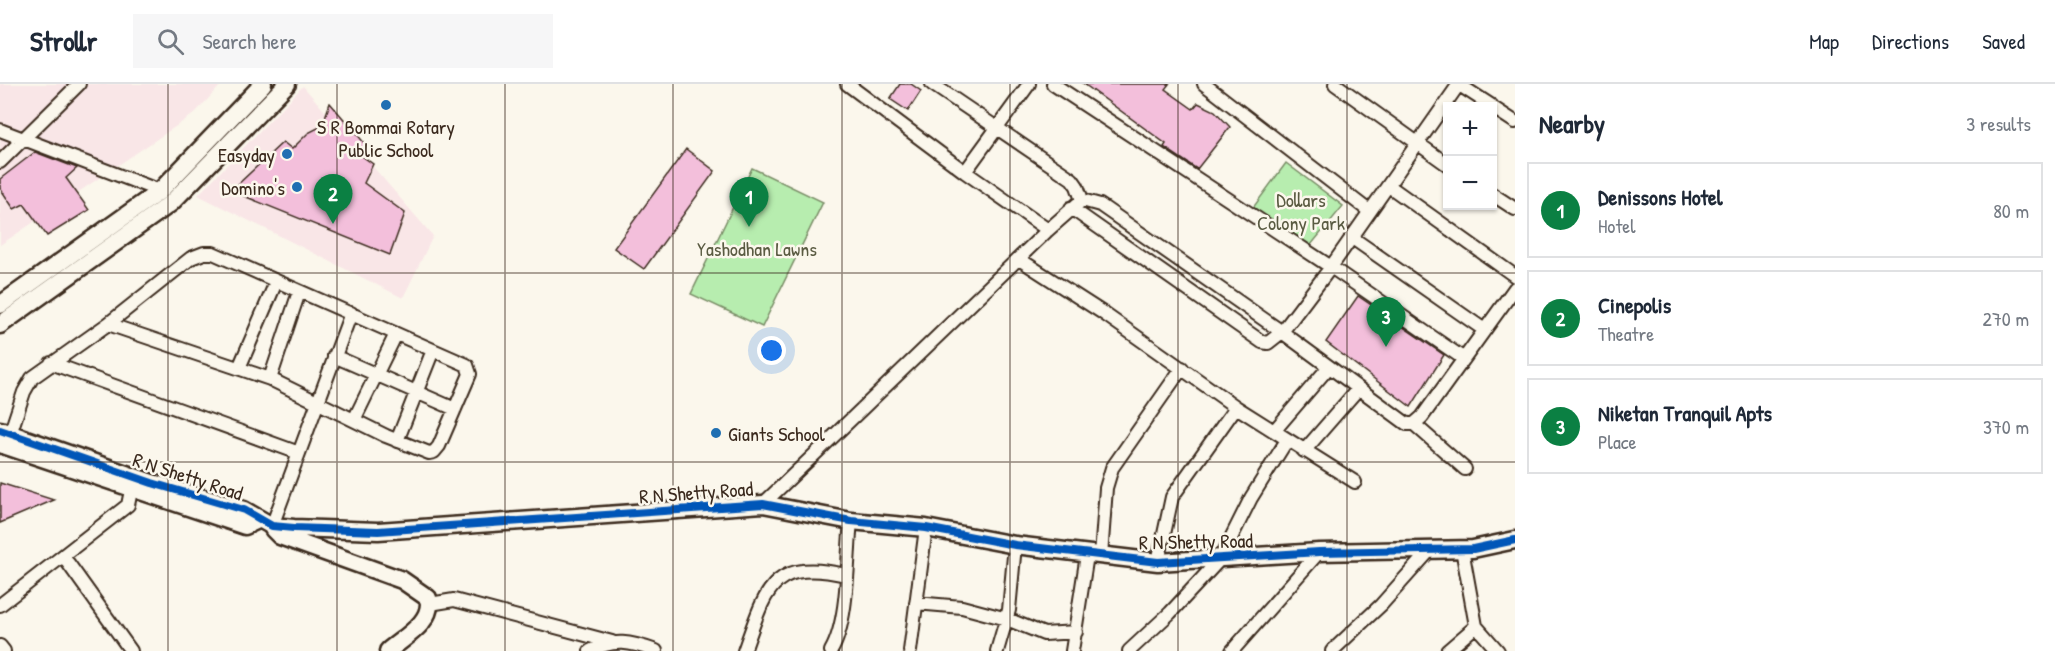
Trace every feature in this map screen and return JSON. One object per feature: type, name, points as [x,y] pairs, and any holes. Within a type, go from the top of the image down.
[{"type":"street","points":[[0,162],[80,84]]},
{"type":"street","points":[[0,305],[160,191],[263,84]]},
{"type":"street","points":[[0,325],[171,203],[287,84]]},
{"type":"street","points":[[847,84],[964,172],[1048,230]]},
{"type":"street","points":[[932,84],[1072,179],[1082,200]]},
{"type":"street","points":[[964,172],[1029,84]]},
{"type":"street","points":[[1053,84],[1331,267],[1464,359]]},
{"type":"street","points":[[1204,84],[1369,211]]},
{"type":"street","points":[[1335,84],[1443,162]]},
{"type":"street","points":[[1071,208],[1262,342],[1268,343],[1282,332],[1331,267],[1369,211],[1418,146],[1458,84],[1485,102]]},
{"type":"street","points":[[1497,110],[1515,122]]},
{"type":"street","points":[[0,130],[160,191]]},
{"type":"street","points":[[1389,186],[1515,276]]},
{"type":"street","points":[[1497,197],[1515,209]]},
{"type":"street","points":[[763,504],[1082,200]]},
{"type":"street","points":[[1082,200],[1100,205],[1282,332],[1403,422],[1414,424],[1465,469]]},
{"type":"street","points":[[1351,237],[1483,329]]},
{"type":"street","points":[[3,436],[27,385],[51,363],[108,324],[191,258],[204,253],[213,253],[351,313],[470,369],[455,409],[434,452],[423,452],[270,379],[108,324]]},
{"type":"street","points":[[1020,259],[1236,407],[1355,482]]},
{"type":"street","points":[[239,368],[276,282]]},
{"type":"street","points":[[1414,424],[1422,417],[1483,329],[1515,288]]},
{"type":"street","points":[[270,379],[299,292]]},
{"type":"street","points":[[351,313],[316,402],[299,453],[265,523],[280,536],[402,580],[422,592],[430,604]]},
{"type":"street","points":[[354,420],[396,334]]},
{"type":"street","points":[[397,441],[433,350]]},
{"type":"street","points":[[334,356],[455,409]]},
{"type":"street","points":[[51,363],[299,453]]},
{"type":"street","points":[[1274,430],[1328,368]]},
{"type":"street","points":[[1072,651],[1112,468],[1182,369]]},
{"type":"street","points":[[1304,451],[1358,389]]},
{"type":"street","points":[[1158,562],[1172,497],[1236,407]]},
{"type":"street","name":"R N Shetty Road","points":[[3,436],[246,526],[265,523],[378,531],[763,504],[851,521],[926,528],[1015,545],[1158,562],[1319,552],[1473,549],[1514,544]]},
{"type":"street","points":[[1129,651],[1170,613],[1221,558],[1251,498],[1287,440]]},
{"type":"street","points":[[0,605],[128,505],[132,483]]},
{"type":"street","points":[[831,651],[838,639],[843,618],[851,521]]},
{"type":"street","points":[[910,651],[926,528]]},
{"type":"street","points":[[997,651],[1007,619],[1015,545]]},
{"type":"street","points":[[1462,549],[1476,626],[1498,651]]},
{"type":"street","points":[[1332,651],[1381,605],[1430,550]]},
{"type":"street","points":[[1232,651],[1319,552]]},
{"type":"street","points":[[68,563],[131,651]]},
{"type":"street","points":[[744,651],[762,598],[774,583],[789,573],[807,569],[846,575]]},
{"type":"street","points":[[430,604],[454,600],[612,642],[634,643],[656,651]]},
{"type":"street","points":[[916,603],[962,607],[1007,619],[1044,634],[1076,632]]},
{"type":"street","points":[[388,651],[422,622],[430,604]]},
{"type":"street","points":[[1447,651],[1476,626]]},
{"type":"street","points":[[590,651],[612,642]]},
{"type":"street","points":[[0,646],[4,651]]},
{"type":"shaded area","points":[[0,84],[222,84],[194,114],[0,245]]},
{"type":"shaded area","points":[[303,86],[433,236],[403,298],[198,195]]},
{"type":"green space","name":"Dollars Colony Park","points":[[1286,163],[1343,206],[1306,251],[1252,209]]},
{"type":"green space","name":"Yashodhan Lawns","points":[[752,168],[823,202],[762,327],[691,294]]},
{"type":"building","points":[[900,84],[911,84],[921,91],[908,111],[890,99]]},
{"type":"building","points":[[1084,84],[1169,84],[1165,89],[1193,109],[1198,103],[1215,111],[1230,127],[1197,169],[1164,147],[1166,144]]},
{"type":"building","points":[[330,103],[367,146],[362,156],[373,164],[364,183],[405,213],[390,255],[244,196],[234,188],[283,142],[292,149],[308,133],[322,126]]},
{"type":"building","points":[[686,149],[715,171],[644,269],[614,248]]},
{"type":"building","points":[[35,152],[77,168],[66,178],[89,210],[47,236],[24,204],[14,209],[0,188],[0,179]]},
{"type":"building","points":[[1358,296],[1444,355],[1411,407],[1326,342]]},
{"type":"building","points":[[0,483],[54,500],[0,523]]},
{"type":"cycle path","points":[[0,430],[152,483],[244,510],[272,526],[294,528],[378,531],[763,504],[851,521],[926,528],[1015,545],[1158,562],[1319,552],[1473,549],[1515,540]]},
{"type":"place","name":"S R Bommai Rotary Public School","points":[[386,105]]},
{"type":"place","name":"Easyday","points":[[287,154]]},
{"type":"place","name":"Domino's","points":[[297,187]]},
{"type":"place","name":"Cinepolis","points":[[333,224]]},
{"type":"place","name":"Denissons Hotel","points":[[749,227]]},
{"type":"place","name":"Niketan Tranquil Apts","points":[[1386,347]]},
{"type":"place","name":"Giants School","points":[[716,433]]}]
